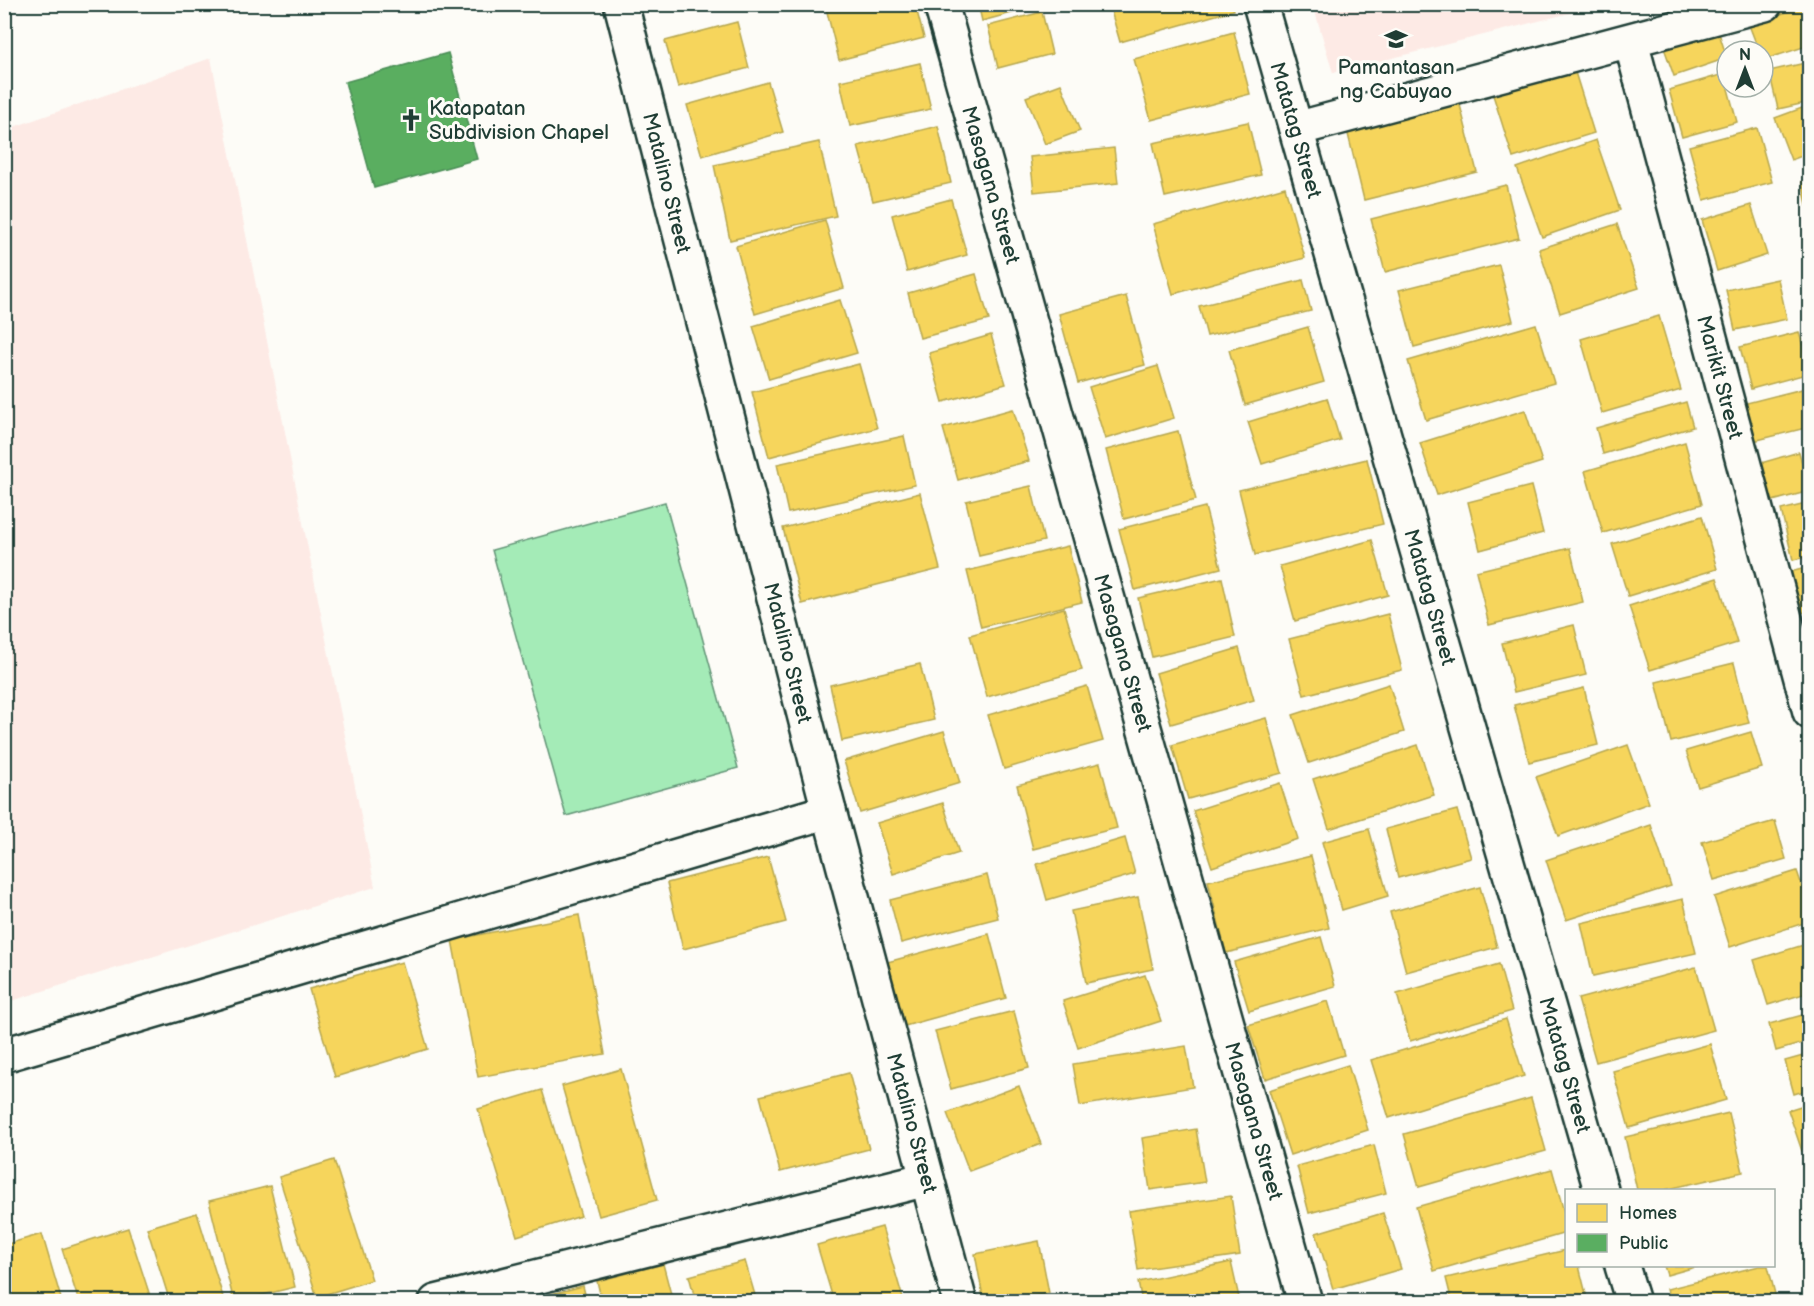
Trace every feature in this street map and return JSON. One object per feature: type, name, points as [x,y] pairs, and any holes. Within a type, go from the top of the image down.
[{"type":"street","name":"Matalino Street","points":[[621,4],[829,811],[960,1302]]},
{"type":"street","name":"Masagana Street","points":[[941,4],[1305,1302]]},
{"type":"street","name":"Matatag Street","points":[[1260,4],[1600,1189]]},
{"type":"street","points":[[1296,129],[1631,42],[1765,4]]},
{"type":"street","name":"Marikit Street","points":[[1631,42],[1809,712]]},
{"type":"street","points":[[4,1055],[829,811]]},
{"type":"street","points":[[436,1302],[927,1179]]},
{"type":"street","points":[[1622,1267],[1633,1302]]},
{"type":"shaded area","name":"Pamantasan ng Cabuyao","points":[[1313,4],[1602,5],[1333,73]]},
{"type":"shaded area","points":[[211,58],[375,887],[5,1003],[5,130]]},
{"type":"green space","points":[[665,502],[738,768],[566,816],[492,550]]},
{"type":"building: Homes","points":[[825,4],[915,4],[924,38],[839,60]]},
{"type":"building: Homes","points":[[978,4],[1046,4],[982,21]]},
{"type":"building: Homes","points":[[1109,4],[1232,4],[1234,10],[1120,42]]},
{"type":"building: Homes","points":[[1810,4],[1810,45],[1775,56],[1775,39],[1754,39],[1749,25]]},
{"type":"building: Homes","points":[[1042,12],[1052,54],[998,68],[988,26]]},
{"type":"building: Homes","points":[[737,22],[749,68],[678,87],[665,41]]},
{"type":"building: Homes","points":[[1717,27],[1721,39],[1715,39],[1715,62],[1674,76],[1663,45]]},
{"type":"building: Homes","points":[[1234,32],[1250,94],[1151,120],[1134,59]]},
{"type":"building: Homes","points":[[1810,62],[1810,102],[1778,109],[1775,96],[1775,70]]},
{"type":"building: Homes","points":[[920,63],[931,109],[850,126],[840,81]]},
{"type":"building: Homes","points":[[1574,69],[1594,133],[1513,158],[1493,95]]},
{"type":"building: Homes","points":[[1715,77],[1715,99],[1731,99],[1737,122],[1682,137],[1669,90]]},
{"type":"building: Homes","points":[[768,82],[783,132],[702,156],[687,105]]},
{"type":"building: Homes","points":[[1061,84],[1080,131],[1045,144],[1026,97]]},
{"type":"building: Homes","points":[[1459,101],[1477,172],[1364,200],[1347,130]]},
{"type":"building: Homes","points":[[1810,105],[1810,153],[1791,160],[1775,118]]},
{"type":"building: Homes","points":[[1248,122],[1261,175],[1165,197],[1153,143]]},
{"type":"building: Homes","points":[[938,126],[951,183],[873,201],[858,146]]},
{"type":"building: Homes","points":[[1757,128],[1772,182],[1704,200],[1689,146]]},
{"type":"building: Homes","points":[[1596,140],[1620,210],[1542,237],[1517,168]]},
{"type":"building: Homes","points":[[819,142],[836,216],[730,240],[714,165]]},
{"type":"building: Homes","points":[[1114,148],[1118,183],[1034,192],[1030,157]]},
{"type":"building: Homes","points":[[1810,180],[1810,213],[1809,213],[1802,182]]},
{"type":"building: Homes","points":[[1506,185],[1519,238],[1385,272],[1371,219]]},
{"type":"building: Homes","points":[[1285,187],[1305,258],[1173,294],[1153,224]]},
{"type":"building: Homes","points":[[951,199],[967,255],[907,272],[892,215]]},
{"type":"building: Homes","points":[[1751,205],[1767,255],[1717,271],[1702,220]]},
{"type":"building: Homes","points":[[825,220],[844,288],[755,314],[736,246]]},
{"type":"building: Homes","points":[[1617,224],[1639,288],[1560,313],[1539,249]]},
{"type":"building: Homes","points":[[1499,265],[1513,321],[1414,347],[1399,290]]},
{"type":"building: Homes","points":[[976,274],[989,320],[920,338],[908,293]]},
{"type":"building: Homes","points":[[1778,279],[1787,319],[1735,330],[1726,290]]},
{"type":"building: Homes","points":[[1303,280],[1311,311],[1207,336],[1199,306]]},
{"type":"building: Homes","points":[[1126,296],[1145,365],[1078,383],[1059,314]]},
{"type":"building: Homes","points":[[840,300],[857,353],[769,379],[753,326]]},
{"type":"building: Homes","points":[[1659,316],[1681,390],[1602,413],[1581,339]]},
{"type":"building: Homes","points":[[1536,324],[1554,383],[1426,420],[1408,361]]},
{"type":"building: Homes","points":[[1308,327],[1324,382],[1245,405],[1229,350]]},
{"type":"building: Homes","points":[[1799,332],[1810,373],[1751,389],[1740,347]]},
{"type":"building: Homes","points":[[991,335],[1006,384],[943,402],[929,353]]},
{"type":"building: Homes","points":[[859,364],[877,428],[769,457],[752,392]]},
{"type":"building: Homes","points":[[1158,366],[1174,418],[1105,439],[1089,387]]},
{"type":"building: Homes","points":[[1810,387],[1810,427],[1749,442],[1739,405]]},
{"type":"building: Homes","points":[[1327,398],[1340,440],[1262,464],[1248,422]]},
{"type":"building: Homes","points":[[1686,402],[1693,427],[1603,454],[1596,428]]},
{"type":"building: Homes","points":[[1013,409],[1029,461],[958,480],[943,428]]},
{"type":"building: Homes","points":[[1525,410],[1542,462],[1437,495],[1420,443]]},
{"type":"building: Homes","points":[[1178,431],[1196,500],[1124,519],[1106,450]]},
{"type":"building: Homes","points":[[904,436],[915,485],[788,513],[777,464]]},
{"type":"building: Homes","points":[[1685,442],[1702,504],[1603,533],[1585,471]]},
{"type":"building: Homes","points":[[1799,452],[1810,491],[1765,503],[1754,465]]},
{"type":"building: Homes","points":[[1367,459],[1383,524],[1255,555],[1239,490]]},
{"type":"building: Homes","points":[[1031,486],[1044,541],[979,556],[966,501]]},
{"type":"building: Homes","points":[[1531,486],[1543,533],[1480,550],[1468,502]]},
{"type":"building: Homes","points":[[920,493],[940,569],[802,604],[783,528]]},
{"type":"building: Homes","points":[[1810,503],[1810,556],[1793,560],[1781,510]]},
{"type":"building: Homes","points":[[1205,507],[1221,568],[1135,590],[1119,529]]},
{"type":"building: Homes","points":[[1702,516],[1717,569],[1628,596],[1612,544]]},
{"type":"building: Homes","points":[[1372,540],[1388,595],[1295,621],[1280,566]]},
{"type":"building: Homes","points":[[1068,546],[1082,602],[981,627],[967,571]]},
{"type":"building: Homes","points":[[1570,548],[1583,602],[1489,625],[1476,571]]},
{"type":"building: Homes","points":[[1810,567],[1810,611],[1801,613],[1790,572]]},
{"type":"building: Homes","points":[[1222,578],[1235,637],[1152,657],[1138,598]]},
{"type":"building: Homes","points":[[1717,578],[1737,643],[1650,670],[1629,606]]},
{"type":"building: Homes","points":[[1064,608],[1082,670],[987,697],[970,635]]},
{"type":"building: Homes","points":[[1388,614],[1402,670],[1304,695],[1289,639]]},
{"type":"building: Homes","points":[[1574,625],[1586,675],[1514,692],[1502,643]]},
{"type":"building: Homes","points":[[1239,648],[1254,700],[1171,724],[1156,673]]},
{"type":"building: Homes","points":[[1734,663],[1749,723],[1671,742],[1656,682]]},
{"type":"building: Homes","points":[[920,664],[934,720],[842,741],[830,685]]},
{"type":"building: Homes","points":[[1389,684],[1404,732],[1309,763],[1293,715]]},
{"type":"building: Homes","points":[[1087,686],[1103,741],[1004,769],[988,715]]},
{"type":"building: Homes","points":[[1584,688],[1598,745],[1529,762],[1514,705]]},
{"type":"building: Homes","points":[[1266,718],[1282,773],[1188,799],[1172,745]]},
{"type":"building: Homes","points":[[944,731],[960,783],[860,813],[844,761]]},
{"type":"building: Homes","points":[[1751,732],[1762,768],[1698,787],[1686,751]]},
{"type":"building: Homes","points":[[1418,745],[1434,795],[1329,829],[1313,779]]},
{"type":"building: Homes","points":[[1628,745],[1649,803],[1558,836],[1536,777]]},
{"type":"building: Homes","points":[[1100,763],[1117,828],[1033,849],[1017,785]]},
{"type":"building: Homes","points":[[1280,783],[1298,839],[1212,867],[1193,811]]},
{"type":"building: Homes","points":[[943,803],[959,853],[893,874],[877,823]]},
{"type":"building: Homes","points":[[1457,810],[1471,858],[1398,878],[1386,829]]},
{"type":"building: Homes","points":[[1775,821],[1786,859],[1714,880],[1702,842]]},
{"type":"building: Homes","points":[[1651,825],[1671,886],[1566,920],[1546,860]]},
{"type":"building: Homes","points":[[1369,829],[1388,896],[1342,910],[1322,842]]},
{"type":"building: Homes","points":[[1125,838],[1135,874],[1047,900],[1037,864]]},
{"type":"building: Homes","points":[[1311,856],[1329,928],[1226,953],[1208,881]]},
{"type":"building: Homes","points":[[768,857],[786,922],[683,949],[667,883]]},
{"type":"building: Homes","points":[[1797,871],[1810,909],[1810,921],[1730,947],[1714,897]]},
{"type":"building: Homes","points":[[987,875],[998,918],[901,943],[890,900]]},
{"type":"building: Homes","points":[[1480,887],[1497,947],[1406,972],[1390,912]]},
{"type":"building: Homes","points":[[1138,897],[1153,969],[1086,983],[1071,911]]},
{"type":"building: Homes","points":[[1683,899],[1696,953],[1593,976],[1581,923]]},
{"type":"building: Homes","points":[[579,915],[605,1054],[478,1077],[452,940]]},
{"type":"building: Homes","points":[[989,934],[1006,998],[901,1027],[884,963]]},
{"type":"building: Homes","points":[[1321,937],[1335,986],[1249,1011],[1234,962]]},
{"type":"building: Homes","points":[[1810,943],[1810,992],[1768,1005],[1754,960]]},
{"type":"building: Homes","points":[[402,962],[428,1049],[335,1077],[309,989]]},
{"type":"building: Homes","points":[[1499,964],[1512,1011],[1410,1041],[1397,994]]},
{"type":"building: Homes","points":[[1696,967],[1714,1030],[1596,1062],[1578,999]]},
{"type":"building: Homes","points":[[1145,975],[1161,1021],[1078,1048],[1063,1001]]},
{"type":"building: Homes","points":[[1328,1001],[1344,1055],[1265,1079],[1248,1025]]},
{"type":"building: Homes","points":[[1014,1011],[1029,1068],[951,1089],[935,1031]]},
{"type":"building: Homes","points":[[1810,1013],[1810,1041],[1776,1051],[1769,1024]]},
{"type":"building: Homes","points":[[1506,1019],[1524,1076],[1389,1118],[1371,1060]]},
{"type":"building: Homes","points":[[1710,1044],[1726,1100],[1629,1128],[1613,1071]]},
{"type":"building: Homes","points":[[1186,1046],[1193,1087],[1080,1106],[1073,1064]]},
{"type":"building: Homes","points":[[1810,1054],[1810,1089],[1794,1094],[1785,1061]]},
{"type":"building: Homes","points":[[1348,1065],[1368,1130],[1290,1155],[1269,1090]]},
{"type":"building: Homes","points":[[621,1069],[657,1200],[599,1216],[562,1086]]},
{"type":"building: Homes","points":[[849,1073],[869,1149],[780,1172],[760,1096]]},
{"type":"building: Homes","points":[[1019,1086],[1041,1144],[969,1171],[947,1113]]},
{"type":"building: Homes","points":[[542,1090],[581,1216],[517,1236],[478,1109]]},
{"type":"building: Homes","points":[[1531,1098],[1546,1151],[1419,1187],[1404,1134]]},
{"type":"building: Homes","points":[[1810,1103],[1810,1148],[1802,1151],[1788,1110]]},
{"type":"building: Homes","points":[[1729,1113],[1743,1172],[1668,1189],[1637,1189],[1625,1137]]},
{"type":"building: Homes","points":[[1196,1129],[1205,1182],[1150,1190],[1142,1138]]},
{"type":"building: Homes","points":[[1374,1145],[1386,1193],[1309,1213],[1297,1166]]},
{"type":"building: Homes","points":[[334,1160],[372,1280],[317,1297],[279,1177]]},
{"type":"building: Homes","points":[[1552,1169],[1565,1215],[1565,1233],[1434,1271],[1416,1207]]},
{"type":"building: Homes","points":[[270,1186],[295,1287],[234,1302],[209,1201]]},
{"type":"building: Homes","points":[[1231,1196],[1240,1255],[1138,1270],[1129,1211]]},
{"type":"building: Homes","points":[[197,1213],[224,1300],[170,1302],[147,1228]]},
{"type":"building: Homes","points":[[1383,1213],[1401,1269],[1333,1289],[1316,1233]]},
{"type":"building: Homes","points":[[882,1227],[904,1302],[834,1302],[817,1245]]},
{"type":"building: Homes","points":[[128,1228],[152,1302],[79,1302],[62,1249]]},
{"type":"building: Homes","points":[[42,1234],[62,1302],[4,1302],[4,1245]]},
{"type":"building: Homes","points":[[1039,1241],[1049,1293],[1006,1302],[984,1302],[975,1254]]},
{"type":"building: Homes","points":[[1565,1250],[1565,1267],[1579,1267],[1588,1302],[1452,1302],[1446,1278]]},
{"type":"building: Homes","points":[[745,1261],[757,1302],[696,1302],[689,1276]]},
{"type":"building: Homes","points":[[1231,1262],[1240,1302],[1142,1302],[1138,1282]]},
{"type":"building: Homes","points":[[663,1264],[673,1302],[602,1302],[597,1281]]},
{"type":"building: Homes","points":[[1664,1267],[1695,1267],[1667,1275]]},
{"type":"building: Homes","points":[[1755,1267],[1768,1267],[1777,1302],[1670,1302],[1667,1289]]},
{"type":"building: Homes","points":[[583,1286],[587,1302],[533,1302],[532,1299]]},
{"type":"building: Public","name":"Katapatan Subdivision Chapel","points":[[448,53],[477,159],[374,188],[345,82]]},
{"type":"place","name":"Pamantasan ng Cabuyao","points":[[1396,39]]},
{"type":"place","name":"Katapatan Subdivision Chapel","points":[[411,120]]}]
